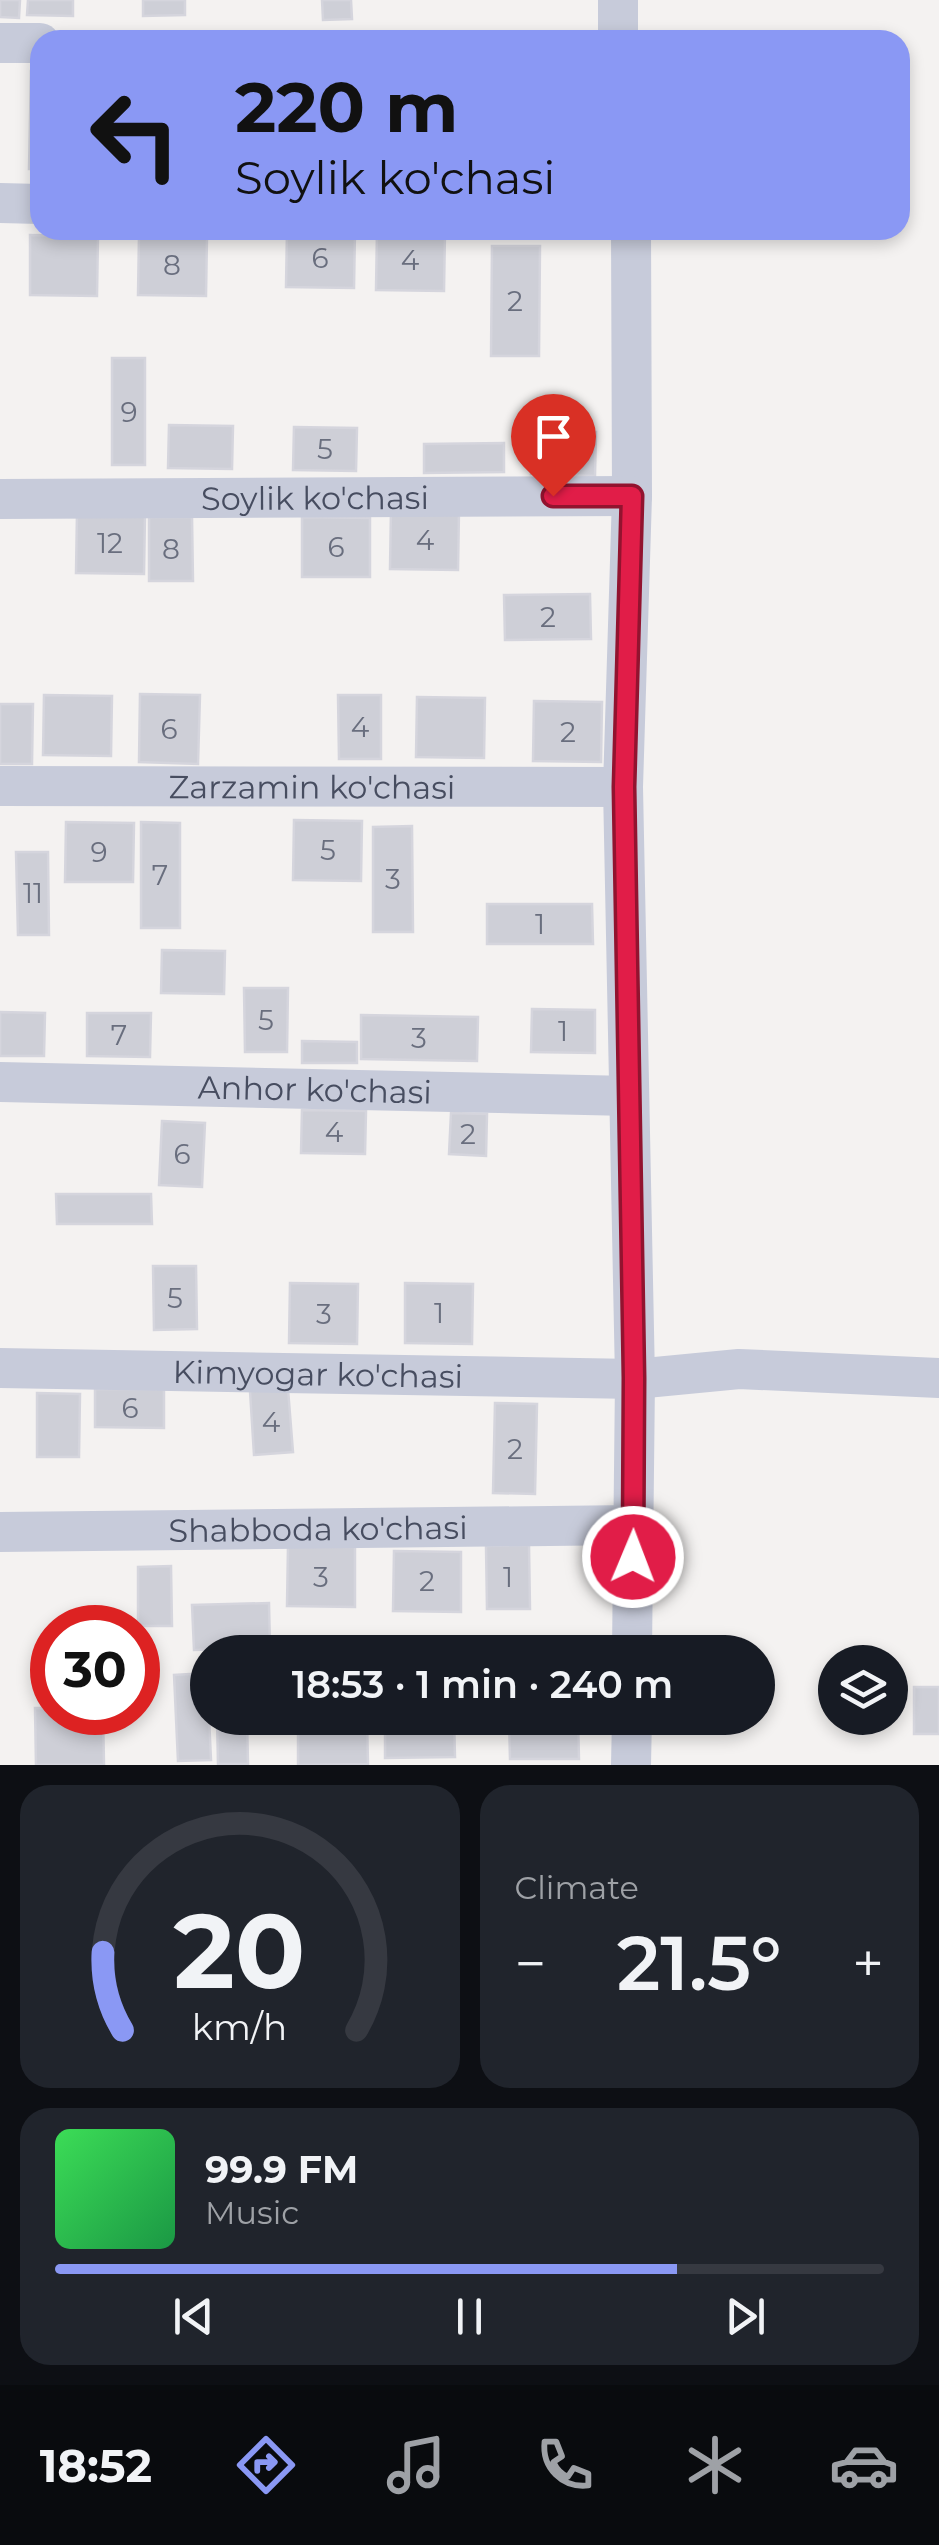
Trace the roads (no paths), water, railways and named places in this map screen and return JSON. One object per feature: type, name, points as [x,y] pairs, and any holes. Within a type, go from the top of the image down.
[{"type":"street","points":[[618,0],[618,30]]},
{"type":"street","points":[[0,42],[30,43]]},
{"type":"street","points":[[0,203],[30,204]]},
{"type":"street","points":[[631,240],[632,496],[624,787],[634,1378],[632,1635]]},
{"type":"street","name":"Soylik ko'chasi","points":[[0,499],[632,496]]},
{"type":"street","name":"Zarzamin ko'chasi","points":[[0,786],[624,787]]},
{"type":"street","name":"Anhor ko'chasi","points":[[0,1082],[629,1096]]},
{"type":"street","name":"Kimyogar ko'chasi","points":[[0,1368],[634,1378],[738,1370],[939,1378]]},
{"type":"street","name":"Shabboda ko'chasi","points":[[0,1532],[634,1525]]},
{"type":"street","points":[[631,1765],[632,1735]]}]
